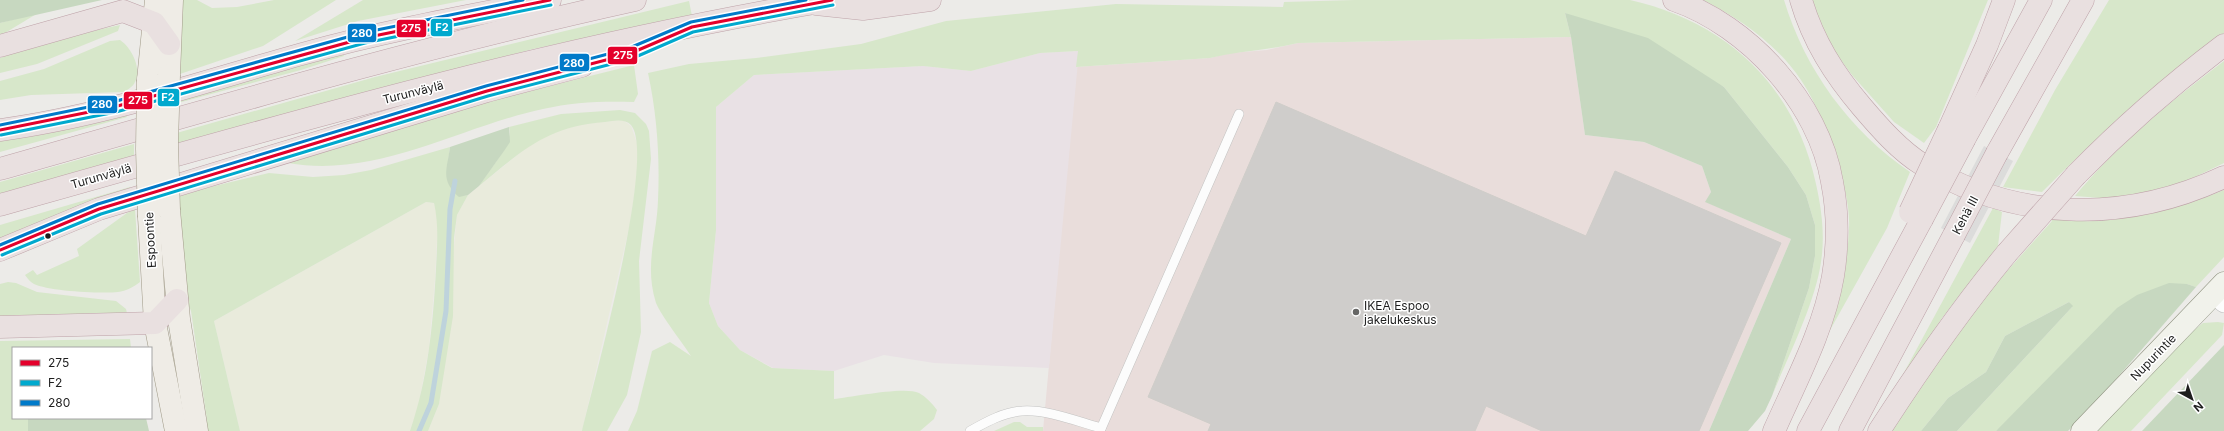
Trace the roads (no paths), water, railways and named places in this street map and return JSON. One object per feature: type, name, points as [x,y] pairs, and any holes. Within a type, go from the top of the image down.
[{"type":"highway","points":[[0,130],[33,126],[96,111],[404,28],[550,0]]},
{"type":"highway","points":[[0,169],[316,79],[490,34],[635,0]]},
{"type":"highway","name":"Turunväylä","points":[[0,205],[386,99],[495,71],[692,27],[821,2],[863,9],[930,0]]},
{"type":"highway","points":[[1674,0],[1700,11],[1725,26],[1744,40],[1777,72],[1805,110],[1825,156],[1832,182],[1837,229],[1833,275],[1826,304],[1803,365],[1774,431]]},
{"type":"highway","points":[[1801,0],[1808,23],[1824,57],[1847,90],[1873,119],[1922,165],[1960,185],[2003,198],[2049,209],[2083,212],[2125,208],[2164,201],[2200,189],[2224,178]]},
{"type":"highway","points":[[1957,134],[2004,0]]},
{"type":"highway","points":[[1808,431],[1862,331],[1916,216],[1957,134],[2041,0]]},
{"type":"highway","name":"Kehä III","points":[[1850,431],[1997,153],[2083,0]]},
{"type":"highway","points":[[0,46],[123,11],[154,23],[169,44]]},
{"type":"highway","points":[[0,250],[99,208],[487,91],[628,54],[692,27]]},
{"type":"highway","points":[[1879,431],[1923,362],[1967,301],[2076,175],[2105,145],[2159,97],[2224,46]]},
{"type":"highway","points":[[0,326],[155,323],[177,300]]},
{"type":"main road","name":"Espoontie","points":[[156,0],[148,80],[147,150],[177,300],[198,431]]},
{"type":"main road","name":"Espoontie","points":[[172,0],[169,44],[167,144],[159,214],[155,323],[176,431]]},
{"type":"main road","name":"Nupurintie","points":[[2082,431],[2220,294]]},
{"type":"lane","points":[[970,431],[995,418],[1022,410],[1038,412],[1101,430],[1239,114]]},
{"type":"waterway","points":[[419,431],[431,403],[446,311],[450,209],[455,181]]},
{"type":"place","name":"IKEA Espoo jakelukeskus","points":[[1356,312]]}]
